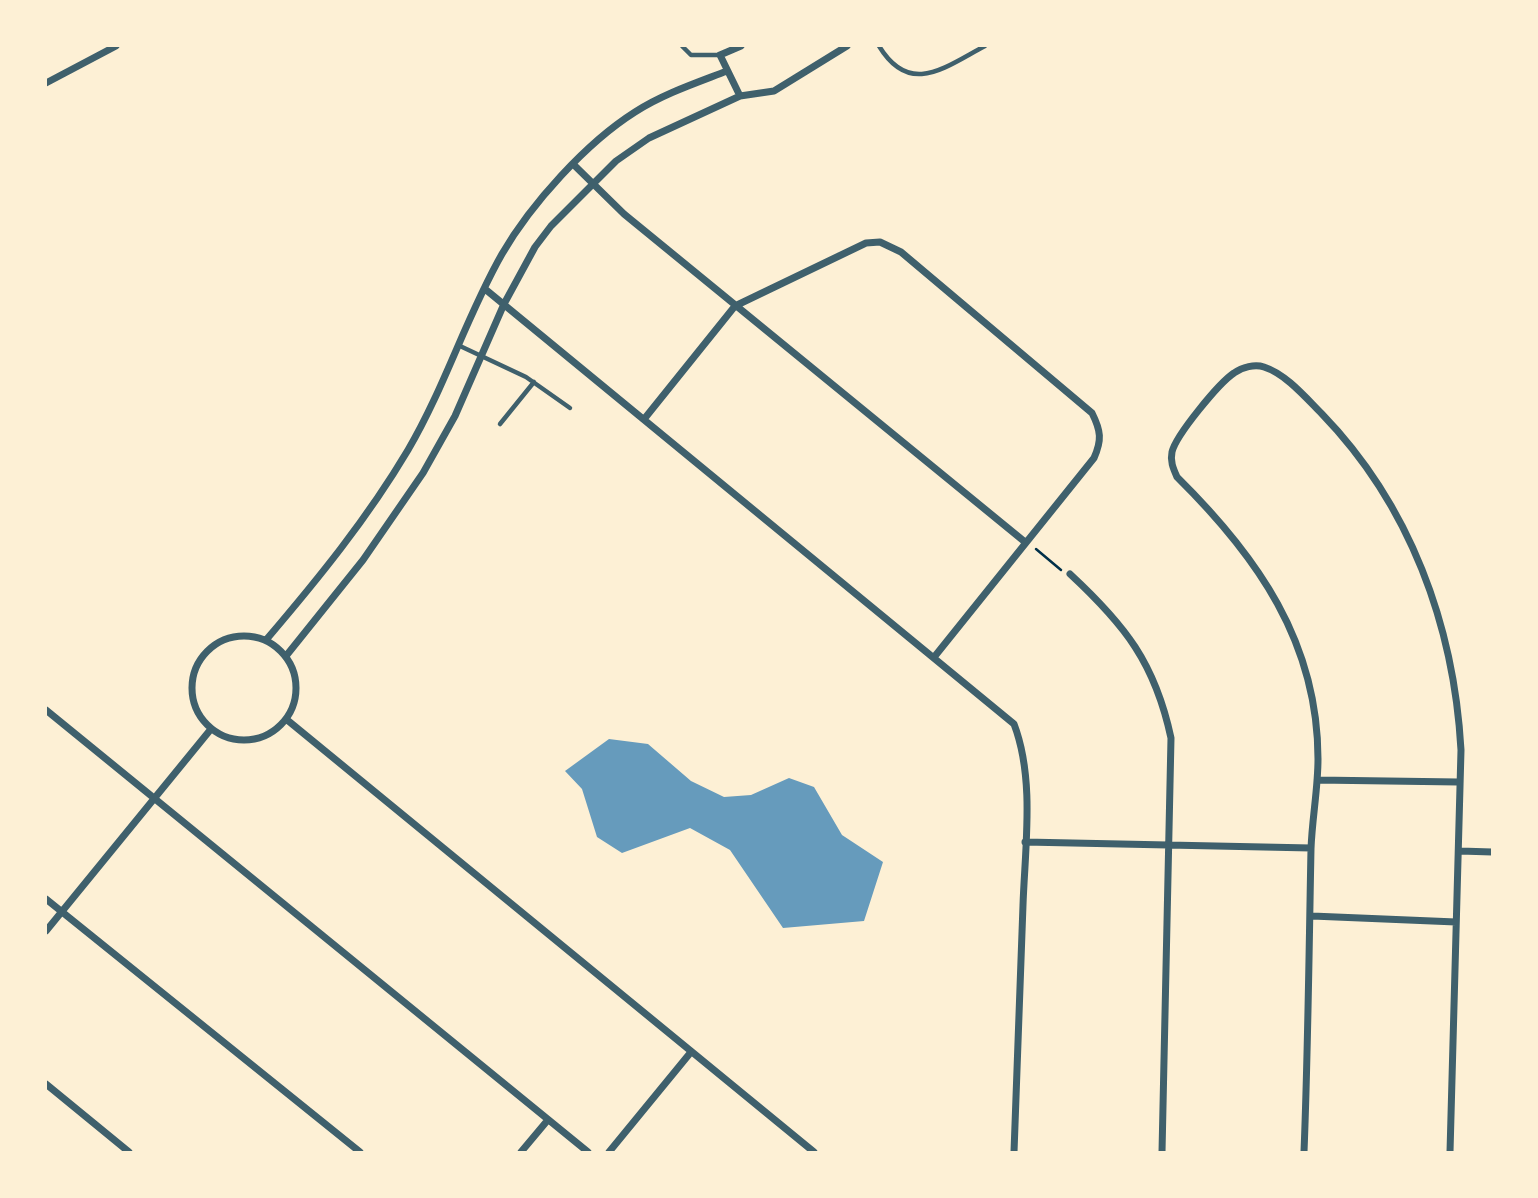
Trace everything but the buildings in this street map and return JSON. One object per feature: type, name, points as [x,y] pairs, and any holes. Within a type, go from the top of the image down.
[{"type":"street","points":[[46,83],[117,46]]},
{"type":"street","points":[[740,96],[720,55],[741,46]]},
{"type":"street","points":[[286,656],[398,512],[449,428],[504,304],[535,247],[616,162],[649,138],[740,96],[774,90],[847,46]]},
{"type":"street","points":[[266,640],[342,550],[408,449],[460,346],[485,289],[519,228],[574,165],[608,132],[635,112],[727,71]]},
{"type":"street","points":[[574,165],[735,306],[1025,542]]},
{"type":"street","points":[[645,418],[735,306],[866,243],[880,242],[901,252],[1092,413],[1100,428],[1101,443],[1094,458],[935,656]]},
{"type":"street","points":[[485,289],[935,656],[1014,724],[1021,743],[1024,772],[1025,842],[1014,1153]]},
{"type":"street","points":[[1304,1153],[1312,916],[1311,848],[1317,780],[1315,719],[1298,645],[1255,564],[1227,527],[1177,477],[1172,467],[1174,444],[1222,384],[1234,372],[1247,367],[1262,366],[1275,372],[1336,429],[1390,503],[1412,544],[1439,614],[1450,653],[1458,697],[1461,750],[1458,782],[1460,850],[1450,1153]]},
{"type":"street","points":[[1070,574],[1111,612],[1132,638],[1152,671],[1171,738],[1162,1153]]},
{"type":"street","points":[[250,636],[266,640],[286,656],[294,671],[294,704],[286,719],[274,731],[258,738],[242,740],[226,737],[211,729],[200,716],[193,701],[191,684],[195,668],[204,653],[225,640],[250,636]]},
{"type":"street","points":[[46,710],[588,1153]]},
{"type":"street","points":[[286,719],[814,1153]]},
{"type":"street","points":[[46,931],[211,729]]},
{"type":"street","points":[[1317,780],[1458,782]]},
{"type":"street","points":[[1025,842],[1311,848]]},
{"type":"street","points":[[1460,850],[1493,852]]},
{"type":"street","points":[[46,899],[360,1153]]},
{"type":"street","points":[[1312,916],[1456,922]]},
{"type":"street","points":[[609,1153],[691,1052]]},
{"type":"street","points":[[46,1084],[129,1153]]},
{"type":"street","points":[[521,1153],[547,1121]]},
{"type":"lane","points":[[682,46],[691,55],[720,55]]},
{"type":"lane","points":[[879,46],[898,69],[920,75],[946,67],[985,46]]},
{"type":"lane","points":[[460,346],[534,382],[570,408]]},
{"type":"lane","points":[[500,424],[534,382]]},
{"type":"path","points":[[1025,542],[1060,570],[1070,574]]},
{"type":"water","points":[[609,739],[648,744],[691,781],[724,797],[751,795],[789,778],[814,787],[842,835],[883,862],[864,921],[783,928],[730,850],[690,828],[622,853],[597,837],[582,789],[565,771]]}]
